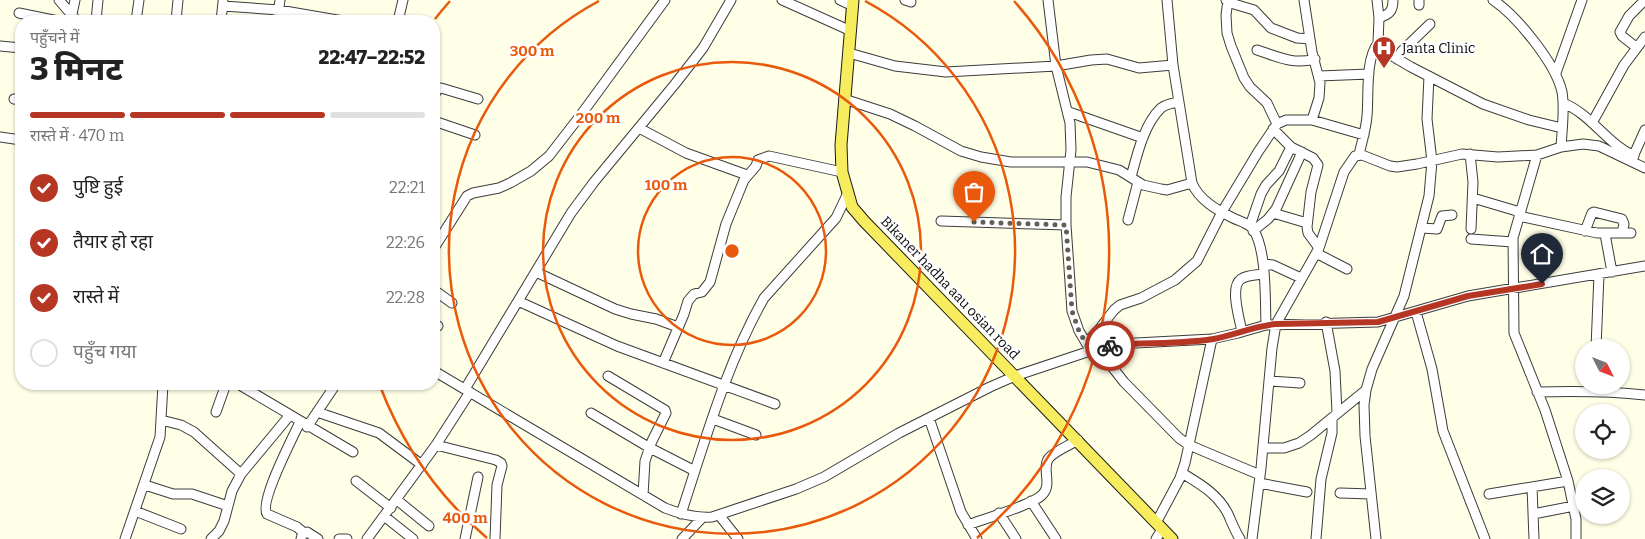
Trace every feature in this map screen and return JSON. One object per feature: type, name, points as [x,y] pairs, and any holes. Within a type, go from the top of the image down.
[{"type":"main road","name":"Bikaner hadha aau osian road","points":[[853,3],[841,145],[842,172],[852,207],[1172,539]]},
{"type":"street","points":[[59,0],[72,15]]},
{"type":"street","points":[[74,0],[75,15]]},
{"type":"street","points":[[97,15],[98,0]]},
{"type":"street","points":[[137,15],[139,0]]},
{"type":"street","points":[[177,15],[178,0]]},
{"type":"street","points":[[278,15],[280,0]]},
{"type":"street","points":[[399,15],[403,0]]},
{"type":"street","points":[[440,238],[466,196],[472,193],[499,188],[510,183],[531,171],[549,156],[665,0]]},
{"type":"street","points":[[367,539],[436,445],[571,213],[594,182],[676,84],[703,48],[732,0]]},
{"type":"street","points":[[782,0],[851,31]]},
{"type":"street","points":[[840,0],[853,3]]},
{"type":"street","points":[[1048,0],[1056,66],[1069,112],[1071,150],[1066,225],[1072,311],[1091,348],[1189,445],[1260,479],[1307,492]]},
{"type":"street","points":[[1167,0],[1173,66],[1192,183],[1196,193],[1222,212],[1252,228]]},
{"type":"street","points":[[1310,39],[1297,38],[1271,28],[1254,10],[1228,0],[1226,15],[1227,33],[1238,65],[1250,87],[1267,103],[1275,127],[1291,147],[1313,158],[1318,165],[1311,192],[1308,233],[1317,250],[1347,269]]},
{"type":"street","points":[[1304,0],[1310,39],[1319,76],[1320,91],[1312,120]]},
{"type":"street","points":[[1252,539],[1276,324],[1317,250],[1344,172],[1349,163],[1359,154],[1367,115],[1371,55],[1378,43],[1377,0]]},
{"type":"street","points":[[1378,18],[1390,13],[1393,0]]},
{"type":"street","points":[[1493,0],[1506,8],[1518,20],[1556,73],[1562,90],[1563,103],[1561,147]]},
{"type":"street","points":[[1556,73],[1582,0]]},
{"type":"street","points":[[1636,47],[1622,36],[1620,32],[1629,16],[1645,0]]},
{"type":"street","points":[[223,3],[308,15]]},
{"type":"street","points":[[19,13],[31,15]]},
{"type":"street","points":[[1398,59],[1402,51],[1430,24]]},
{"type":"street","points":[[1590,144],[1595,126],[1636,47],[1645,37]]},
{"type":"street","points":[[1378,43],[1398,59],[1483,104],[1529,120],[1562,128]]},
{"type":"street","points":[[0,46],[15,47]]},
{"type":"street","points":[[1257,50],[1294,62],[1315,59]]},
{"type":"street","points":[[849,53],[895,66],[937,72],[1056,66],[1107,59],[1138,68],[1173,66]]},
{"type":"street","points":[[1319,76],[1369,74]]},
{"type":"street","points":[[1376,539],[1365,436],[1364,405],[1372,369],[1404,296],[1429,196],[1432,161],[1428,119],[1429,76]]},
{"type":"street","points":[[440,88],[478,99]]},
{"type":"street","points":[[844,99],[890,114],[961,151],[981,157],[1011,162],[1087,162],[1120,170],[1150,188],[1167,190],[1192,183]]},
{"type":"street","points":[[1128,220],[1143,138],[1161,108],[1179,102]]},
{"type":"street","points":[[1563,103],[1575,109],[1620,149],[1645,168]]},
{"type":"street","points":[[1069,112],[1143,138]]},
{"type":"street","points":[[1091,348],[1098,332],[1114,310],[1120,305],[1141,298],[1175,280],[1187,271],[1202,253],[1222,212],[1275,127],[1286,120],[1312,120],[1364,135]]},
{"type":"street","points":[[440,123],[475,135]]},
{"type":"street","points":[[639,128],[686,153],[747,175]]},
{"type":"street","points":[[1633,159],[1645,130]]},
{"type":"street","points":[[0,137],[15,139]]},
{"type":"street","points":[[1359,154],[1390,166],[1411,166],[1452,155],[1470,154],[1498,157],[1537,155],[1561,147],[1590,144],[1633,159]]},
{"type":"street","points":[[1266,325],[1264,264],[1252,228],[1261,194],[1266,185],[1279,171],[1291,147]]},
{"type":"street","points":[[1252,228],[1273,213],[1284,194],[1302,152]]},
{"type":"street","points":[[1470,154],[1473,182],[1471,229]]},
{"type":"street","points":[[1537,155],[1513,242],[1514,333],[1545,410],[1568,481],[1576,519],[1576,539]]},
{"type":"street","points":[[663,363],[690,297],[702,292],[710,282],[726,224],[747,175],[752,171],[758,160],[769,156],[842,172]]},
{"type":"street","points":[[681,514],[724,386],[744,336],[764,298],[836,218],[848,195]]},
{"type":"street","points":[[1473,198],[1520,214],[1585,231],[1605,234],[1626,233],[1622,219],[1594,212],[1585,231]]},
{"type":"street","points":[[1273,213],[1308,223]]},
{"type":"street","points":[[1422,228],[1437,229],[1442,216],[1452,215]]},
{"type":"street","points":[[941,221],[1066,225]]},
{"type":"street","points":[[1605,234],[1612,272]]},
{"type":"street","points":[[1471,239],[1513,242]]},
{"type":"street","points":[[440,375],[665,508],[681,514],[702,518],[719,515],[796,489],[824,477],[900,433],[990,387],[1091,348],[1117,344],[1212,339],[1276,324],[1368,322],[1393,318],[1468,296],[1513,290],[1644,266],[1645,256]]},
{"type":"street","points":[[1264,264],[1273,265],[1301,278]]},
{"type":"street","points":[[536,272],[615,309],[656,319],[678,327]]},
{"type":"street","points":[[1242,332],[1236,297],[1236,284],[1245,277],[1264,274]]},
{"type":"street","points":[[1596,339],[1599,274]]},
{"type":"street","points":[[440,294],[452,303]]},
{"type":"street","points":[[518,302],[610,342],[775,404]]},
{"type":"street","points":[[1416,312],[1432,369],[1443,431],[1485,539]]},
{"type":"street","points":[[1316,539],[1321,479],[1332,433],[1334,415],[1335,370],[1326,322]]},
{"type":"street","points":[[1156,539],[1159,526],[1182,473],[1212,339]]},
{"type":"street","points":[[608,376],[665,410],[666,413],[645,461],[643,495]]},
{"type":"street","points":[[1269,380],[1300,383]]},
{"type":"street","points":[[1537,392],[1575,389]]},
{"type":"street","points":[[126,539],[160,437],[163,390]]},
{"type":"street","points":[[216,412],[224,390]]},
{"type":"street","points":[[248,390],[353,452]]},
{"type":"street","points":[[318,539],[309,532],[303,536],[297,527],[267,514],[264,509],[271,484],[304,424],[317,412],[332,390]]},
{"type":"street","points":[[1263,448],[1284,448],[1299,443],[1366,390]]},
{"type":"street","points":[[1630,393],[1645,395]]},
{"type":"street","points":[[317,412],[379,433],[422,465]]},
{"type":"street","points":[[591,413],[650,448],[695,471]]},
{"type":"street","points":[[212,539],[219,531],[232,491],[241,474],[290,415]]},
{"type":"street","points":[[929,418],[961,512],[977,539]]},
{"type":"street","points":[[713,419],[756,435]]},
{"type":"street","points":[[161,420],[189,428],[241,474]]},
{"type":"street","points":[[968,525],[1031,502],[1042,496],[1047,481],[1046,465],[1048,459],[1078,440]]},
{"type":"street","points":[[436,445],[496,460],[501,463],[502,466],[497,485],[494,539]]},
{"type":"street","points":[[1182,473],[1215,495],[1228,514],[1232,526],[1240,539]]},
{"type":"street","points":[[465,539],[478,477]]},
{"type":"street","points":[[356,481],[390,508]]},
{"type":"street","points":[[1489,494],[1568,481]]},
{"type":"street","points":[[145,485],[173,494],[192,494],[228,506]]},
{"type":"street","points":[[1532,487],[1534,539]]},
{"type":"street","points":[[1340,493],[1371,494]]},
{"type":"street","points":[[397,500],[429,526]]},
{"type":"street","points":[[1031,502],[1056,539]]},
{"type":"street","points":[[1533,514],[1574,506]]},
{"type":"street","points":[[135,511],[181,529]]},
{"type":"street","points":[[1000,513],[1016,539]]},
{"type":"street","points":[[719,515],[738,539]]},
{"type":"street","points":[[384,516],[413,539]]},
{"type":"street","points":[[688,537],[702,518]]},
{"type":"street","points":[[339,539],[347,539]]},
{"type":"way so far","points":[[974,222],[1066,225],[1066,247],[1072,311],[1079,331],[1090,351],[1110,346]]},
{"type":"place","name":"Janta Clinic","points":[[1384,69]]},
{"type":"route","points":[[1110,346],[1117,344],[1212,339],[1276,324],[1378,322],[1468,296],[1542,284]]}]
